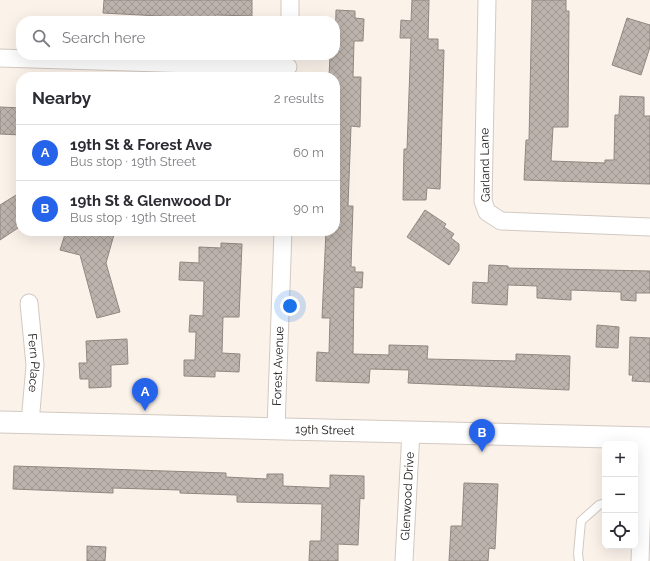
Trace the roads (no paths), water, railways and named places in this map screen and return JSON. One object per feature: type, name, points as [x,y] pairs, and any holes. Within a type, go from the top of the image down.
[{"type":"street","points":[[290,0],[290,16]]},
{"type":"street","name":"Garland Lane","points":[[488,0],[483,201],[487,212],[501,221],[650,227]]},
{"type":"street","points":[[0,58],[16,58]]},
{"type":"street","points":[[72,60],[288,66]]},
{"type":"street","name":"Forest Avenue","points":[[276,428],[283,236]]},
{"type":"street","name":"Fern Place","points":[[29,303],[35,365],[30,423]]},
{"type":"street","name":"19th Street","points":[[0,422],[647,438]]},
{"type":"street","name":"Glenwood Drive","points":[[404,561],[410,431]]},
{"type":"street","points":[[640,561],[639,493],[647,438]]},
{"type":"lane","points":[[579,561],[578,554],[581,521],[602,504]]},
{"type":"place","name":"19th St & Forest Ave","points":[[145,411]]},
{"type":"place","name":"19th St & Glenwood Dr","points":[[482,452]]}]
